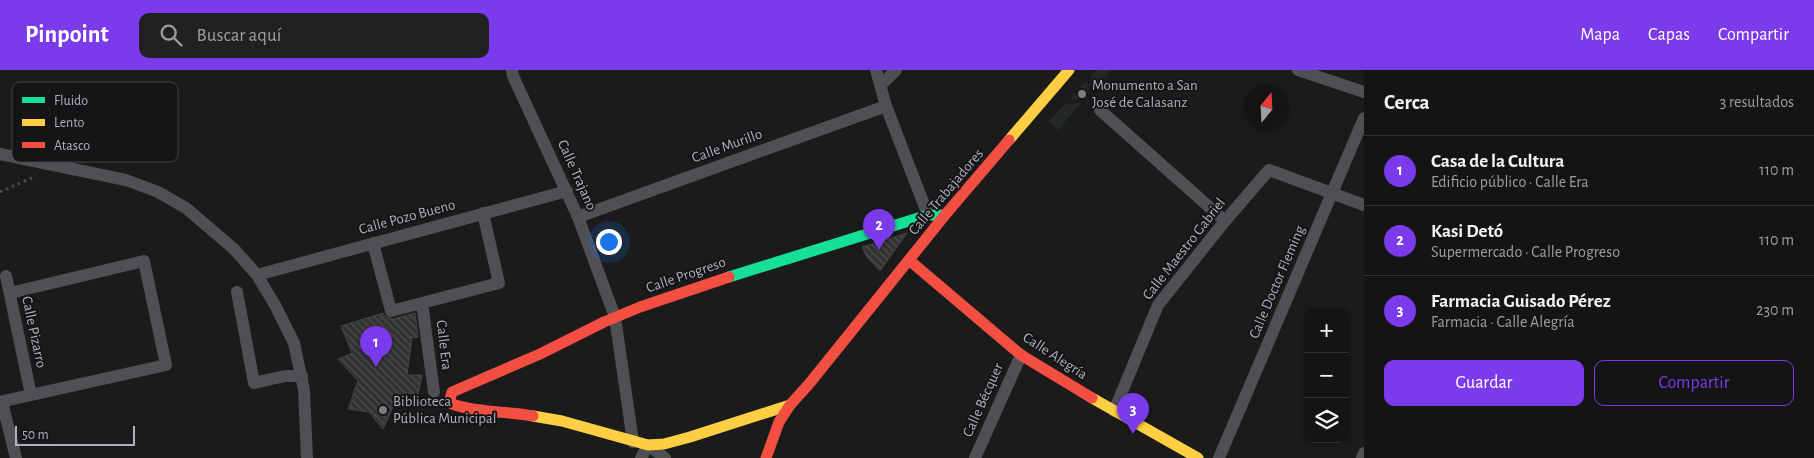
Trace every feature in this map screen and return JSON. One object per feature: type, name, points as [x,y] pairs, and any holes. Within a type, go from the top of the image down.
[{"type":"street","name":"Calle Trajano","points":[[512,70],[513,76],[578,217],[615,317],[633,442]]},
{"type":"street","points":[[876,70],[886,106],[928,215]]},
{"type":"street","points":[[881,85],[896,70]]},
{"type":"street","name":"Calle Trabajadores","points":[[766,458],[779,422],[790,405],[945,215],[1069,70]]},
{"type":"street","points":[[1298,70],[1364,92]]},
{"type":"street","name":"Calle Murillo","points":[[578,217],[886,106]]},
{"type":"street","points":[[1100,110],[1225,221]]},
{"type":"street","name":"Calle Doctor Fleming","points":[[1219,458],[1364,118]]},
{"type":"street","points":[[40,162],[126,180],[158,192],[186,208],[234,249],[257,275],[294,343],[302,376],[307,420],[308,458]]},
{"type":"street","name":"Calle Maestro Gabriel","points":[[1114,411],[1158,305],[1225,221],[1269,170],[1332,193]]},
{"type":"street","name":"Calle Pozo Bueno","points":[[257,275],[567,191]]},
{"type":"street","points":[[1332,193],[1364,205]]},
{"type":"street","points":[[373,243],[391,311],[498,283],[483,213]]},
{"type":"street","name":"Calle Progreso","points":[[633,442],[562,421],[510,412],[466,409],[452,404],[450,399],[452,392],[540,354],[615,317],[640,307],[749,270],[928,215],[945,215]]},
{"type":"street","name":"Calle Alegría","points":[[909,260],[1021,355],[1114,411],[1198,458]]},
{"type":"street","points":[[10,293],[144,262],[166,364],[1,402],[16,458]]},
{"type":"street","name":"Calle Pizarro","points":[[6,276],[31,395]]},
{"type":"street","points":[[238,292],[254,383],[285,376],[302,376]]},
{"type":"street","name":"Calle Era","points":[[422,302],[434,392]]},
{"type":"street","name":"Calle Bécquer","points":[[975,458],[1021,355]]},
{"type":"street","points":[[633,442],[648,445],[664,444],[790,405]]},
{"type":"street","points":[[642,458],[648,445]]},
{"type":"street","points":[[648,445],[665,458]]},
{"type":"street","points":[[1362,458],[1364,453]]},
{"type":"path","points":[[0,192],[60,166]]},
{"type":"shaded area","points":[[1096,70],[1111,70],[1092,91],[1091,75]]},
{"type":"shaded area","points":[[1087,80],[1088,97],[1086,99],[1070,99]]},
{"type":"shaded area","points":[[1081,103],[1058,130],[1049,121],[1065,104]]},
{"type":"building","points":[[907,233],[880,271],[867,257],[862,247]]},
{"type":"building","points":[[383,313],[386,317],[393,319],[415,313],[418,337],[412,338],[407,375],[422,375],[418,395],[407,393],[402,400],[396,400],[383,429],[369,412],[348,409],[358,381],[338,359],[352,353],[341,326]]},
{"type":"traffic: fast","points":[[729,277],[928,215],[945,215]]},
{"type":"traffic: slow","points":[[1009,140],[1069,70]]},
{"type":"traffic: slow","points":[[1092,398],[1198,458]]},
{"type":"traffic: slow","points":[[533,416],[562,421],[648,445],[664,444],[690,437],[790,405]]},
{"type":"traffic: jam","points":[[766,458],[779,422],[790,405],[945,215],[1009,140]]},
{"type":"traffic: jam","points":[[909,260],[1021,355],[1092,398]]},
{"type":"traffic: jam","points":[[533,416],[462,407],[452,404],[450,399],[452,392],[540,354],[604,322],[640,307],[729,277]]},
{"type":"place","name":"Monumento a San José de Calasanz","points":[[1082,94]]},
{"type":"place","name":"Kasi Detó","points":[[879,250]]},
{"type":"place","name":"Casa de la Cultura","points":[[376,367]]},
{"type":"place","name":"Biblioteca Pública Municipal","points":[[383,410]]},
{"type":"place","name":"Farmacia Guisado Pérez","points":[[1133,434]]}]
